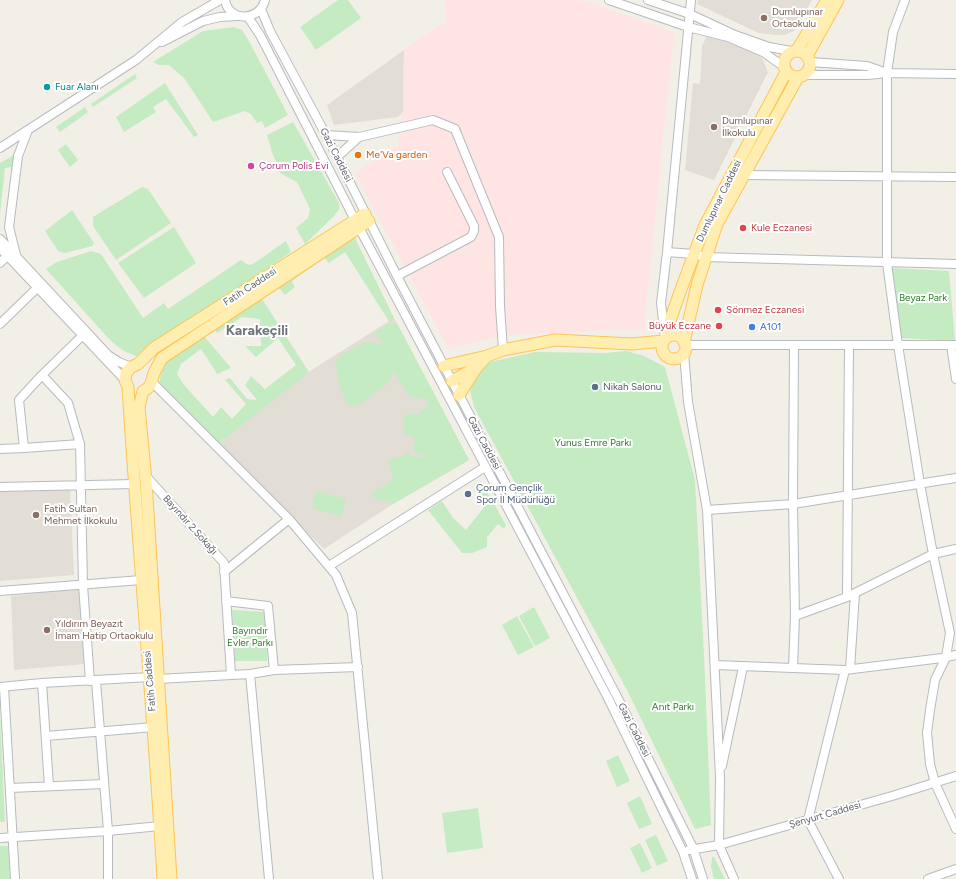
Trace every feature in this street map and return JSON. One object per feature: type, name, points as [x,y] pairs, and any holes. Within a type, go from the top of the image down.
[{"type":"main road","points":[[801,55],[827,0]]},
{"type":"main road","points":[[801,55],[838,0]]},
{"type":"main road","points":[[787,55],[801,55],[809,69],[802,76],[791,76],[784,69],[784,60],[787,55]]},
{"type":"main road","name":"Dumlupınar Caddesi","points":[[685,347],[697,285],[705,225],[784,69]]},
{"type":"main road","name":"Dumlupınar Caddesi","points":[[665,342],[678,299],[716,224],[802,76]]},
{"type":"main road","name":"Fatih Caddesi","points":[[162,879],[154,727],[154,678],[141,580],[126,373],[154,348],[367,218]]},
{"type":"main road","name":"Fatih Caddesi","points":[[171,879],[154,678],[145,475],[139,407],[143,391],[148,390],[162,358],[357,224]]},
{"type":"main road","points":[[440,369],[503,350],[555,340],[632,344],[665,342],[675,335],[682,338],[685,347],[679,358],[668,358],[665,342]]},
{"type":"main road","points":[[459,395],[477,367],[487,356]]},
{"type":"main road","points":[[134,366],[145,365],[150,370],[153,379]]},
{"type":"main road","points":[[447,384],[477,367]]},
{"type":"main road","points":[[127,383],[134,391],[143,391]]},
{"type":"street","points":[[0,148],[136,60],[182,22],[220,0]]},
{"type":"street","points":[[225,0],[228,9],[238,16]]},
{"type":"street","points":[[609,0],[688,27],[728,37],[763,52],[784,69]]},
{"type":"street","points":[[648,0],[690,14],[735,35],[768,47],[801,55],[867,66],[887,73]]},
{"type":"street","points":[[665,342],[661,304],[691,0]]},
{"type":"street","points":[[905,0],[893,32],[887,73],[887,263],[898,345],[920,484],[950,633],[946,657],[935,680],[927,733],[930,764],[935,783],[956,829]]},
{"type":"street","points":[[146,51],[203,21],[220,17],[248,17],[258,13],[264,2]]},
{"type":"street","name":"Gazi Caddesi","points":[[264,2],[270,31],[326,134],[396,276],[485,467],[608,698],[683,852],[692,879]]},
{"type":"street","name":"Gazi Caddesi","points":[[248,17],[260,35],[357,224],[440,369]]},
{"type":"street","points":[[802,76],[868,75],[887,73],[956,74]]},
{"type":"street","points":[[326,134],[359,137],[433,120],[455,129],[499,237],[500,306],[503,350]]},
{"type":"street","points":[[0,155],[28,130]]},
{"type":"street","points":[[16,257],[9,227],[18,156],[28,130]]},
{"type":"street","points":[[337,157],[359,137]]},
{"type":"street","points":[[396,276],[465,241],[474,233],[474,226],[446,172]]},
{"type":"street","points":[[744,175],[956,177]]},
{"type":"street","points":[[0,239],[108,355],[119,362],[134,366]]},
{"type":"street","points":[[0,248],[127,383]]},
{"type":"street","points":[[667,252],[700,256],[956,264]]},
{"type":"street","points":[[0,263],[8,256]]},
{"type":"street","points":[[0,324],[37,288]]},
{"type":"street","points":[[24,448],[19,400],[82,336]]},
{"type":"street","points":[[839,879],[808,820],[848,670],[851,595],[848,496],[848,345]]},
{"type":"street","points":[[734,879],[719,845],[720,778],[707,510],[688,402],[685,347],[953,345],[956,379]]},
{"type":"street","points":[[794,346],[794,668]]},
{"type":"street","points":[[42,375],[68,403],[80,444],[83,585],[100,731],[108,831],[108,879]]},
{"type":"street","points":[[153,379],[289,519],[336,575],[352,612],[378,879]]},
{"type":"street","name":"Gazi Caddesi","points":[[447,384],[459,395],[622,706],[693,848],[703,879]]},
{"type":"street","points":[[0,449],[80,444]]},
{"type":"street","points":[[329,566],[485,467]]},
{"type":"street","name":"Bayındır 2.Sokağı","points":[[145,475],[224,563],[231,675]]},
{"type":"street","points":[[707,510],[793,504],[956,478]]},
{"type":"street","points":[[0,487],[134,484]]},
{"type":"street","points":[[224,572],[289,519]]},
{"type":"street","points":[[795,616],[851,595],[933,554],[956,549]]},
{"type":"street","points":[[0,591],[141,580]]},
{"type":"street","points":[[226,601],[268,606],[274,670]]},
{"type":"street","points":[[715,665],[848,670],[956,655]]},
{"type":"street","points":[[16,879],[2,687],[42,683],[231,675],[250,674],[274,670],[358,667]]},
{"type":"street","points":[[720,778],[743,667]]},
{"type":"street","points":[[250,674],[269,879]]},
{"type":"street","points":[[42,683],[49,786]]},
{"type":"street","points":[[46,736],[154,727]]},
{"type":"street","name":"Şenyurt Caddesi","points":[[683,852],[693,848],[719,845],[956,776]]},
{"type":"street","points":[[10,788],[104,784]]},
{"type":"street","points":[[0,838],[160,826]]},
{"type":"street","points":[[928,879],[956,869]]},
{"type":"shaded area","points":[[445,0],[583,0],[674,32],[644,329],[509,335],[448,348],[355,173],[398,146],[403,112],[404,50],[446,21]]},
{"type":"shaded area","name":"Dumlupınar Ortaokulu","points":[[698,0],[812,0],[794,31],[784,35],[775,35],[759,33],[697,4]]},
{"type":"shaded area","name":"Dumlupınar İlkokulu","points":[[707,36],[750,48],[762,58],[768,72],[714,180],[685,170],[693,83],[700,84],[702,46]]},
{"type":"shaded area","points":[[404,50],[403,112],[398,117],[334,125],[327,105]]},
{"type":"shaded area","points":[[394,318],[469,460],[393,504],[324,549],[218,444],[302,376]]},
{"type":"shaded area","name":"Fatih Sultan Mehmet İlkokulu","points":[[70,488],[74,575],[0,581],[0,491]]},
{"type":"shaded area","name":"Yıldırım Beyazıt İmam Hatip Ortaokulu","points":[[77,589],[80,592],[85,664],[14,670],[11,596]]},
{"type":"green space","points":[[338,0],[348,0],[361,18],[316,50],[300,27]]},
{"type":"green space","points":[[234,27],[242,30],[250,43],[288,115],[265,128],[262,121],[257,123],[251,114],[245,111],[213,122],[185,79],[169,65],[159,65],[153,62],[203,31]]},
{"type":"green space","points":[[135,74],[137,78],[93,107],[91,104]]},
{"type":"green space","points":[[165,83],[198,135],[194,137],[166,99],[153,107],[156,112],[124,132],[116,117]]},
{"type":"green space","points":[[85,107],[88,112],[60,132],[56,127]]},
{"type":"green space","points":[[293,122],[339,203],[339,209],[334,216],[305,244],[296,228],[308,218],[310,209],[297,182],[280,173],[267,135]]},
{"type":"green space","points":[[66,144],[78,160],[70,167],[58,150]]},
{"type":"green space","points":[[14,155],[12,167],[5,168],[0,213],[0,163]]},
{"type":"green space","points":[[142,187],[148,189],[171,223],[116,260],[93,226],[93,217]]},
{"type":"green space","points":[[72,210],[94,243],[92,246],[65,253],[58,251],[45,231]]},
{"type":"green space","points":[[174,227],[196,263],[144,298],[118,263]]},
{"type":"green space","points":[[353,234],[394,318],[390,323],[345,252],[329,263],[324,258],[292,281],[295,287],[285,295],[279,288]]},
{"type":"green space","points":[[286,241],[291,252],[136,356],[122,350],[110,340],[46,269],[57,262],[91,251],[101,254],[143,318],[164,303],[168,309],[241,260],[248,265],[253,264]]},
{"type":"green space","name":"Beyaz Park","points":[[891,268],[949,271],[955,341],[901,338]]},
{"type":"green space","points":[[262,299],[309,372],[218,444],[160,386],[160,377],[163,369],[174,355],[204,336],[231,368],[217,374],[201,349],[181,364],[177,374],[184,385],[213,417],[221,407],[232,419],[246,404],[225,380],[230,378],[247,399],[257,400],[245,385],[251,376],[265,389],[296,365],[278,338],[256,357],[245,346],[261,346],[260,319],[242,317],[217,333],[214,328]]},
{"type":"green space","points":[[390,323],[397,323],[469,460],[393,504],[389,501],[373,497],[372,493],[392,481],[392,474],[388,464],[390,459],[408,453],[419,457],[426,457],[414,452],[413,445],[416,441],[411,436],[405,434],[403,428],[405,416],[410,413],[418,415],[429,404],[425,399],[409,396],[395,370],[389,382],[379,390],[356,406],[349,406],[340,388],[335,361],[341,355],[367,341],[379,345],[382,342],[374,335],[378,330]]},
{"type":"green space","name":"Yunus Emre Parkı","points":[[627,351],[644,356],[665,367],[695,480],[711,825],[695,829],[628,692],[474,407],[470,391],[473,375],[490,362],[535,352],[605,353]]},
{"type":"green space","points":[[481,481],[506,525],[504,529],[498,524],[487,537],[487,547],[472,553],[462,553],[428,510],[442,501],[453,518],[466,530],[485,506],[474,485]]},
{"type":"green space","points":[[316,491],[346,499],[341,516],[312,508]]},
{"type":"green space","points":[[534,607],[550,638],[535,646],[519,616]]},
{"type":"green space","name":"Bayındır Evler Parkı","points":[[232,610],[266,612],[267,661],[235,661]]},
{"type":"green space","points":[[517,616],[534,647],[518,655],[502,625]]},
{"type":"green space","points":[[0,715],[5,822],[0,822]]},
{"type":"green space","points":[[618,755],[630,781],[617,787],[606,761]]},
{"type":"green space","points":[[640,796],[652,824],[639,829],[627,803]]},
{"type":"green space","points":[[478,808],[483,848],[447,853],[442,813]]},
{"type":"green space","points":[[656,835],[668,861],[657,866],[645,840]]},
{"type":"green space","points":[[640,843],[652,868],[642,873],[630,848]]},
{"type":"green space","points":[[0,846],[8,846],[10,879],[0,879]]},
{"type":"green space","points":[[712,857],[714,857],[725,879],[714,879],[711,867]]},
{"type":"place","name":"Dumlupınar Ortaokulu","points":[[764,18]]},
{"type":"place","name":"Fuar Alanı","points":[[47,87]]},
{"type":"place","name":"Dumlupınar İlkokulu","points":[[714,127]]},
{"type":"place","name":"Me'Va garden","points":[[358,155]]},
{"type":"place","name":"Çorum Polis Evi","points":[[251,166]]},
{"type":"place","name":"Kule Eczanesi","points":[[743,228]]},
{"type":"place","name":"Sönmez Eczanesi","points":[[718,310]]},
{"type":"place","name":"Büyük Eczane","points":[[719,326]]},
{"type":"place","name":"A101","points":[[752,327]]},
{"type":"place","name":"Nikah Salonu","points":[[595,387]]},
{"type":"place","name":"Çorum Gençlik Spor İl Müdürlüğü","points":[[468,494]]},
{"type":"place","name":"Fatih Sultan Mehmet İlkokulu","points":[[36,515]]},
{"type":"place","name":"Yıldırım Beyazıt İmam Hatip Ortaokulu","points":[[47,630]]},
{"type":"district","name":"Karakeçili","points":[[257,331]]},
{"type":"park label","name":"Anıt Parkı","points":[[673,707]]}]
